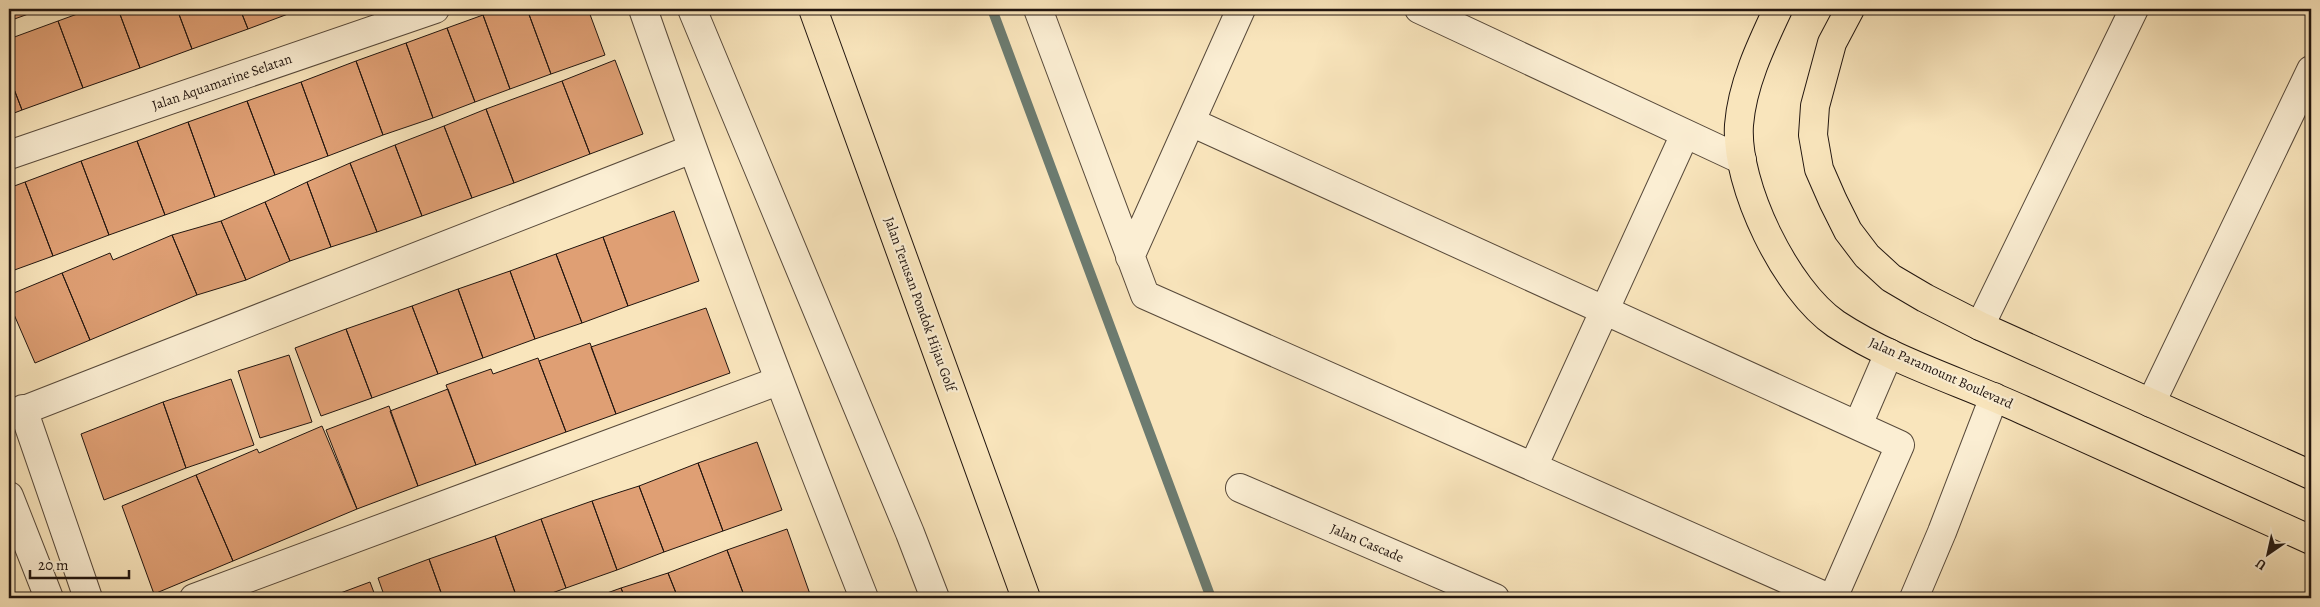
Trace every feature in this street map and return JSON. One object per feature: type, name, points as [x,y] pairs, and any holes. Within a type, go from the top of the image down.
[{"type":"main road","name":"Jalan Terusan Pondok Hijau Golf","points":[[813,9],[1026,598]]},
{"type":"main road","name":"Jalan Paramount Boulevard","points":[[1778,9],[1748,82],[1739,125],[1742,160],[1757,213],[1765,231],[1778,257],[1805,294],[1835,323],[1889,353],[1994,397],[2311,540]]},
{"type":"main road","points":[[1850,9],[1832,43],[1815,106],[1813,135],[1819,169],[1848,231],[1867,256],[1891,278],[1980,326],[2311,475]]},
{"type":"street","name":"Jalan Aquamarine Selatan","points":[[9,155],[435,9]]},
{"type":"street","points":[[643,9],[692,149],[778,381],[864,598]]},
{"type":"street","points":[[692,9],[910,533],[934,598]]},
{"type":"street","points":[[1038,9],[1145,295],[1829,598]]},
{"type":"street","points":[[1130,257],[1241,9]]},
{"type":"street","points":[[1419,9],[1742,160]]},
{"type":"street","points":[[1980,326],[2134,9]]},
{"type":"street","points":[[2151,403],[2311,70]]},
{"type":"street","points":[[1191,122],[1900,444],[1833,598]]},
{"type":"street","points":[[1533,467],[1685,134]]},
{"type":"street","points":[[88,598],[16,413],[692,149]]},
{"type":"street","points":[[1858,425],[1889,353]]},
{"type":"street","points":[[194,598],[778,381]]},
{"type":"street","points":[[1914,598],[1994,397]]},
{"type":"street","name":"Jalan Cascade","points":[[1240,488],[1495,598]]},
{"type":"street","points":[[9,496],[49,598]]},
{"type":"building","points":[[9,9],[42,9],[9,21]]},
{"type":"building","points":[[91,9],[118,9],[140,68],[83,88],[58,21]]},
{"type":"building","points":[[118,9],[177,9],[192,49],[140,68]]},
{"type":"building","points":[[177,9],[240,9],[248,29],[192,49]]},
{"type":"building","points":[[240,9],[286,9],[288,14],[248,29]]},
{"type":"building","points":[[501,9],[527,9],[551,74],[510,89],[483,15]]},
{"type":"building","points":[[527,9],[588,9],[605,55],[551,74]]},
{"type":"building","points":[[483,15],[510,89],[475,102],[447,28]]},
{"type":"building","points":[[58,21],[83,88],[22,110],[9,76],[9,39]]},
{"type":"building","points":[[447,28],[475,102],[433,118],[406,43]]},
{"type":"building","points":[[406,43],[433,118],[383,135],[356,61]]},
{"type":"building","points":[[615,60],[643,134],[590,154],[562,81]]},
{"type":"building","points":[[356,61],[383,135],[328,156],[301,82]]},
{"type":"building","points":[[9,76],[22,110],[9,115]]},
{"type":"building","points":[[562,81],[590,154],[514,183],[486,109]]},
{"type":"building","points":[[301,82],[328,156],[275,175],[247,101]]},
{"type":"building","points":[[247,101],[275,175],[215,197],[188,122]]},
{"type":"building","points":[[486,109],[514,183],[472,198],[444,126]]},
{"type":"building","points":[[188,122],[215,197],[165,215],[137,141]]},
{"type":"building","points":[[444,126],[472,198],[422,216],[395,145]]},
{"type":"building","points":[[137,141],[165,215],[109,235],[81,161]]},
{"type":"building","points":[[395,145],[422,216],[377,232],[350,163]]},
{"type":"building","points":[[81,161],[109,235],[53,256],[25,182]]},
{"type":"building","points":[[350,163],[377,232],[331,247],[307,182]]},
{"type":"building","points":[[25,182],[53,256],[9,272],[9,188]]},
{"type":"building","points":[[307,182],[331,247],[290,261],[265,202]]},
{"type":"building","points":[[265,202],[290,261],[246,280],[221,221]]},
{"type":"building","points":[[674,211],[699,281],[628,306],[603,237]]},
{"type":"building","points":[[221,221],[246,280],[197,295],[172,235]]},
{"type":"building","points":[[172,235],[197,295],[90,340],[62,273],[110,253],[113,260]]},
{"type":"building","points":[[603,237],[628,306],[582,323],[556,254]]},
{"type":"building","points":[[556,254],[582,323],[535,339],[510,271]]},
{"type":"building","points":[[510,271],[535,339],[483,358],[458,289]]},
{"type":"building","points":[[62,273],[90,340],[35,363],[9,303],[9,295]]},
{"type":"building","points":[[458,289],[483,358],[438,374],[412,306]]},
{"type":"building","points":[[412,306],[438,374],[372,398],[346,329]]},
{"type":"building","points":[[706,308],[730,373],[616,414],[591,347]]},
{"type":"building","points":[[346,329],[372,398],[321,416],[295,348]]},
{"type":"building","points":[[590,343],[616,414],[566,432],[539,361]]},
{"type":"building","points":[[289,355],[312,422],[260,438],[238,371]]},
{"type":"building","points":[[538,358],[566,432],[476,465],[446,385],[491,369],[493,374]]},
{"type":"building","points":[[231,379],[254,445],[186,468],[163,402]]},
{"type":"building","points":[[448,389],[476,465],[418,486],[390,411]]},
{"type":"building","points":[[163,402],[186,468],[104,500],[81,434]]},
{"type":"building","points":[[389,406],[418,486],[357,509],[326,430]]},
{"type":"building","points":[[322,426],[357,509],[233,561],[196,475],[257,449],[259,453]]},
{"type":"building","points":[[757,442],[782,510],[723,531],[698,463]]},
{"type":"building","points":[[698,463],[723,531],[664,552],[639,486]]},
{"type":"building","points":[[196,475],[233,561],[154,594],[122,506]]},
{"type":"building","points":[[639,486],[664,552],[617,570],[592,501]]},
{"type":"building","points":[[592,501],[617,570],[566,588],[541,519]]},
{"type":"building","points":[[541,519],[566,588],[538,598],[517,598],[495,536]]},
{"type":"building","points":[[787,529],[811,597],[745,598],[727,550]]},
{"type":"building","points":[[495,536],[517,598],[443,598],[429,559]]},
{"type":"building","points":[[727,550],[745,598],[678,598],[668,573]]},
{"type":"building","points":[[429,559],[443,598],[385,598],[378,578]]},
{"type":"building","points":[[668,573],[678,598],[625,598],[621,588]]},
{"type":"building","points":[[370,582],[376,598],[327,598]]},
{"type":"building","points":[[621,588],[625,598],[593,598]]},
{"type":"waterway","points":[[992,9],[1211,598]]}]
